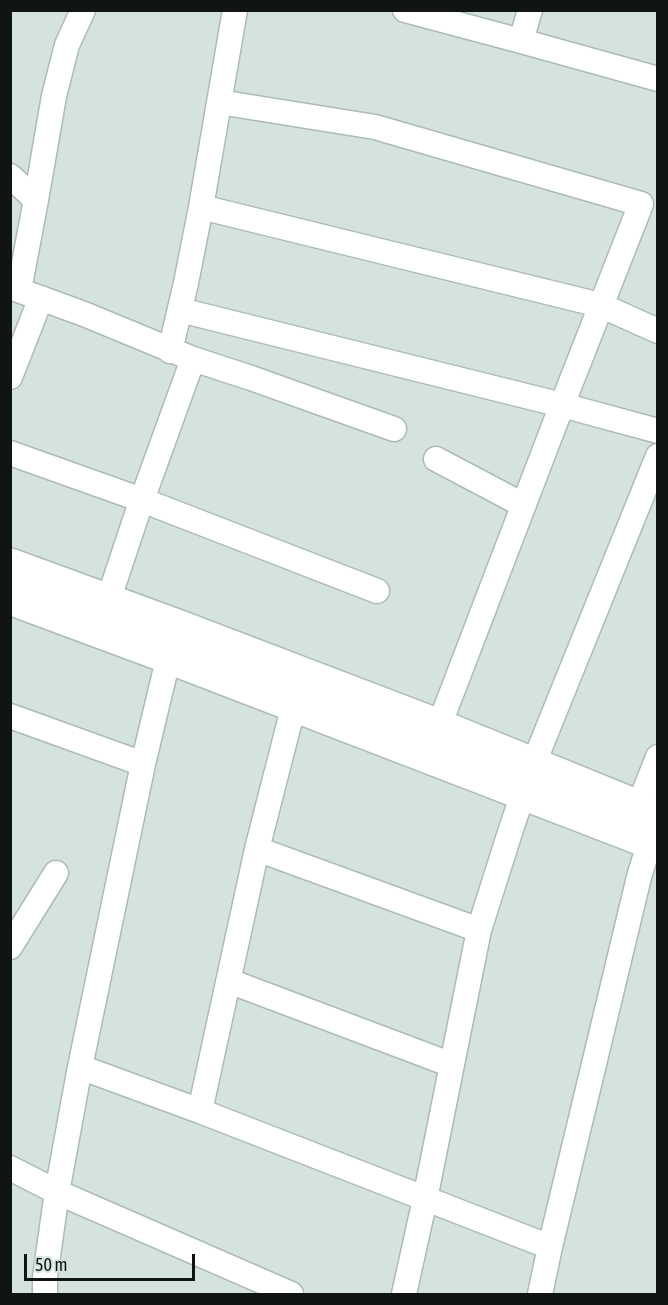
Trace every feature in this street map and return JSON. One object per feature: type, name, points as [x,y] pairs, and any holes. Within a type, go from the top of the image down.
[{"type":"street","points":[[10,377],[54,96],[67,45],[83,10]]},
{"type":"street","points":[[171,351],[201,207],[235,10]]},
{"type":"street","points":[[405,10],[657,80]]},
{"type":"street","points":[[521,41],[530,10]]},
{"type":"street","points":[[219,102],[375,127],[649,206],[600,305],[439,726]]},
{"type":"street","points":[[10,176],[36,200]]},
{"type":"street","points":[[201,207],[600,305],[657,331]]},
{"type":"street","points":[[23,292],[84,314],[171,351],[394,429]]},
{"type":"street","points":[[180,310],[657,430]]},
{"type":"street","points":[[108,601],[193,359]]},
{"type":"street","points":[[10,453],[142,500],[377,591]]},
{"type":"street","points":[[404,1294],[479,930],[528,779],[657,456]]},
{"type":"street","points":[[436,459],[523,505]]},
{"type":"street","points":[[10,565],[439,726],[528,779]]},
{"type":"street","points":[[10,598],[293,706],[528,779],[652,825]]},
{"type":"street","points":[[45,1294],[45,1277],[57,1192],[80,1067],[143,764],[177,626]]},
{"type":"street","points":[[200,1111],[257,849],[301,675]]},
{"type":"street","points":[[10,716],[143,764]]},
{"type":"street","points":[[540,1294],[652,825],[657,757]]},
{"type":"street","points":[[257,849],[479,930]]},
{"type":"street","points":[[10,947],[56,873]]},
{"type":"street","points":[[229,981],[452,1065]]},
{"type":"street","points":[[80,1067],[200,1111],[550,1247]]},
{"type":"street","points":[[10,1168],[57,1192],[291,1294]]}]
